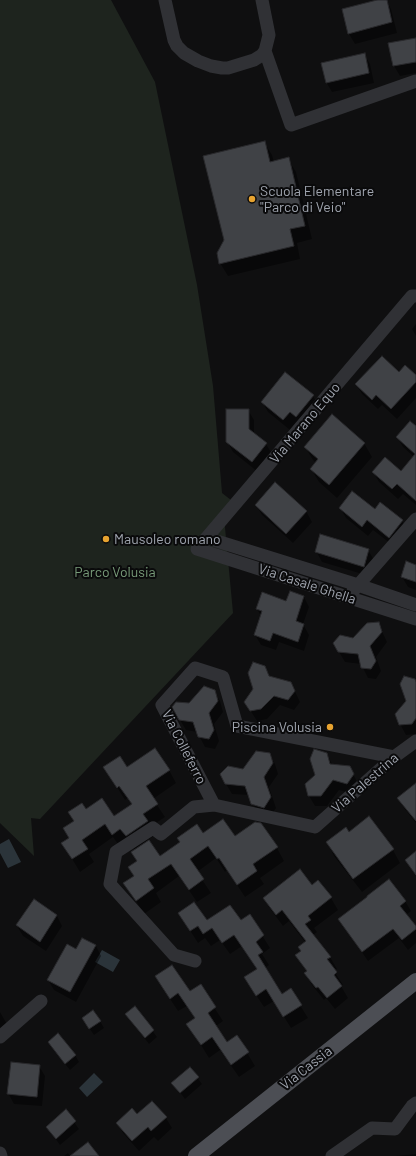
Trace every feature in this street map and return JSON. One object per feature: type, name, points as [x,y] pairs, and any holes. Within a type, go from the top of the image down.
[{"type":"main road","name":"Via Cassia","points":[[200,1155],[416,981]]},
{"type":"street","points":[[165,0],[175,43],[184,53],[198,61],[216,68],[228,68],[254,60],[262,56],[266,51]]},
{"type":"street","points":[[262,0],[268,35],[266,51],[291,125],[416,81]]},
{"type":"street","name":"Via Marano Equo","points":[[197,550],[414,296]]},
{"type":"street","points":[[348,597],[416,519]]},
{"type":"street","name":"Via Casale Ghella","points":[[207,538],[358,585],[416,605]]},
{"type":"street","name":"Via Casale Ghella","points":[[197,550],[348,597],[416,620]]},
{"type":"street","name":"Via Colleferro","points":[[214,804],[162,705],[195,668],[223,677],[237,726],[394,757]]},
{"type":"street","name":"Via Palestrina","points":[[214,804],[315,827],[394,757],[416,741]]},
{"type":"street","points":[[195,961],[174,955],[110,884],[116,852],[153,828],[161,834],[194,807],[214,804]]},
{"type":"street","points":[[0,1037],[41,1001]]},
{"type":"street","points":[[332,1156],[372,1128],[395,1129],[412,1106],[416,1103]]},
{"type":"green space","name":"Parco Volusia","points":[[0,0],[111,0],[155,82],[197,285],[213,386],[222,493],[236,504],[224,517],[233,613],[40,819],[31,818],[34,856],[0,823]]},
{"type":"shaded area","points":[[9,839],[21,862],[8,868],[0,853],[0,844]]},
{"type":"shaded area","points":[[102,950],[120,960],[113,972],[95,962]]},
{"type":"shaded area","points":[[94,1073],[103,1082],[87,1097],[79,1088]]},
{"type":"building","points":[[377,0],[387,0],[392,22],[348,34],[342,9]]},
{"type":"building","points":[[416,38],[416,62],[393,66],[388,43]]},
{"type":"building","points":[[365,53],[369,73],[326,83],[321,63]]},
{"type":"building","points":[[265,141],[270,162],[289,157],[305,226],[290,229],[294,246],[219,264],[217,253],[224,240],[203,156]]},
{"type":"building","points":[[382,356],[399,372],[405,365],[416,375],[416,382],[391,409],[376,395],[372,400],[355,384]]},
{"type":"building","points":[[285,372],[314,395],[296,417],[290,412],[283,420],[261,402]]},
{"type":"building","points":[[226,409],[249,409],[249,429],[267,443],[252,462],[226,442]]},
{"type":"building","points":[[332,414],[365,443],[329,485],[310,469],[318,459],[304,447]]},
{"type":"building","points":[[410,421],[416,426],[416,501],[397,484],[392,489],[372,472],[385,457],[401,471],[415,454],[396,437]]},
{"type":"building","points":[[275,482],[307,511],[286,534],[255,505]]},
{"type":"building","points":[[352,491],[375,509],[380,502],[403,520],[389,538],[367,520],[362,527],[339,508]]},
{"type":"building","points":[[320,534],[369,549],[364,567],[315,552]]},
{"type":"building","points":[[406,561],[416,565],[416,582],[401,577]]},
{"type":"building","points":[[290,591],[304,596],[296,621],[304,624],[298,642],[273,633],[270,641],[254,635],[262,611],[256,609],[262,592],[286,601]]},
{"type":"building","points":[[379,622],[382,632],[370,646],[376,661],[371,669],[361,668],[358,654],[338,652],[333,643],[340,635],[353,638],[367,623]]},
{"type":"building","points":[[253,662],[265,666],[269,676],[291,682],[295,691],[288,700],[274,696],[261,709],[250,711],[244,702],[253,689],[248,673]]},
{"type":"building","points":[[404,676],[415,679],[416,682],[416,718],[412,724],[399,725],[395,714],[406,701],[400,684]]},
{"type":"building","points":[[204,686],[215,690],[218,701],[209,713],[214,730],[209,739],[198,737],[193,722],[179,720],[172,707],[176,702],[189,703]]},
{"type":"building","points":[[155,748],[170,770],[146,786],[158,804],[143,814],[148,821],[126,836],[120,829],[112,835],[105,824],[82,840],[88,849],[72,859],[61,843],[69,838],[63,828],[74,821],[68,812],[82,803],[86,809],[102,798],[114,816],[132,804],[119,786],[117,788],[103,767],[120,756],[127,767]]},
{"type":"building","points":[[314,749],[327,753],[330,764],[350,766],[354,774],[347,784],[333,780],[321,796],[308,796],[305,784],[315,775],[310,759]]},
{"type":"building","points":[[256,751],[270,753],[273,763],[264,777],[271,797],[264,808],[251,804],[245,786],[225,784],[220,774],[228,766],[243,769]]},
{"type":"building","points":[[416,783],[416,821],[397,798]]},
{"type":"building","points":[[369,816],[394,849],[353,879],[326,842],[346,827],[349,832]]},
{"type":"building","points":[[223,819],[235,836],[255,822],[261,823],[278,847],[253,864],[257,871],[237,885],[219,858],[217,859],[208,846],[190,859],[204,879],[189,890],[171,864],[148,879],[154,888],[136,901],[123,883],[134,876],[128,867],[137,861],[131,852],[149,840],[160,856],[180,842],[177,838],[197,824],[203,833]]},
{"type":"building","points":[[416,851],[416,875],[405,860]]},
{"type":"building","points":[[300,869],[312,885],[318,880],[332,897],[308,916],[311,920],[305,924],[331,957],[327,959],[337,972],[334,975],[342,986],[327,998],[318,987],[316,988],[304,973],[307,971],[295,955],[301,951],[298,947],[306,941],[282,910],[276,915],[263,898]]},
{"type":"building","points":[[389,879],[406,901],[400,906],[416,926],[416,929],[402,940],[393,929],[362,952],[338,919]]},
{"type":"building","points":[[34,899],[57,915],[40,942],[16,925]]},
{"type":"building","points":[[194,902],[207,920],[230,905],[241,920],[250,914],[264,935],[256,942],[263,952],[258,955],[282,994],[291,988],[302,1005],[283,1017],[266,989],[256,996],[244,977],[257,969],[234,935],[222,943],[212,928],[203,934],[198,926],[190,931],[178,913]]},
{"type":"building","points":[[82,938],[96,945],[70,992],[47,980],[67,944],[76,949]]},
{"type":"building","points":[[172,965],[190,991],[201,984],[216,1007],[208,1013],[227,1042],[237,1035],[249,1052],[231,1065],[212,1037],[201,1045],[186,1024],[195,1018],[178,993],[170,999],[155,976]]},
{"type":"building","points":[[135,1006],[154,1030],[145,1038],[125,1014]]},
{"type":"building","points":[[93,1010],[101,1021],[89,1029],[82,1018]]},
{"type":"building","points":[[58,1033],[76,1055],[65,1064],[48,1042]]},
{"type":"building","points":[[11,1062],[40,1065],[37,1097],[7,1094]]},
{"type":"building","points":[[190,1067],[199,1077],[180,1093],[171,1083]]},
{"type":"building","points":[[152,1101],[167,1117],[151,1131],[148,1127],[132,1141],[116,1123],[132,1108],[137,1114]]},
{"type":"building","points":[[66,1109],[76,1121],[56,1139],[46,1127]]},
{"type":"building","points":[[88,1142],[99,1156],[70,1156]]},
{"type":"place","name":"Scuola Elementare \"Parco di Veio\"","points":[[252,199]]},
{"type":"place","name":"Mausoleo romano","points":[[106,539]]},
{"type":"place","name":"Piscina Volusia","points":[[330,727]]}]
